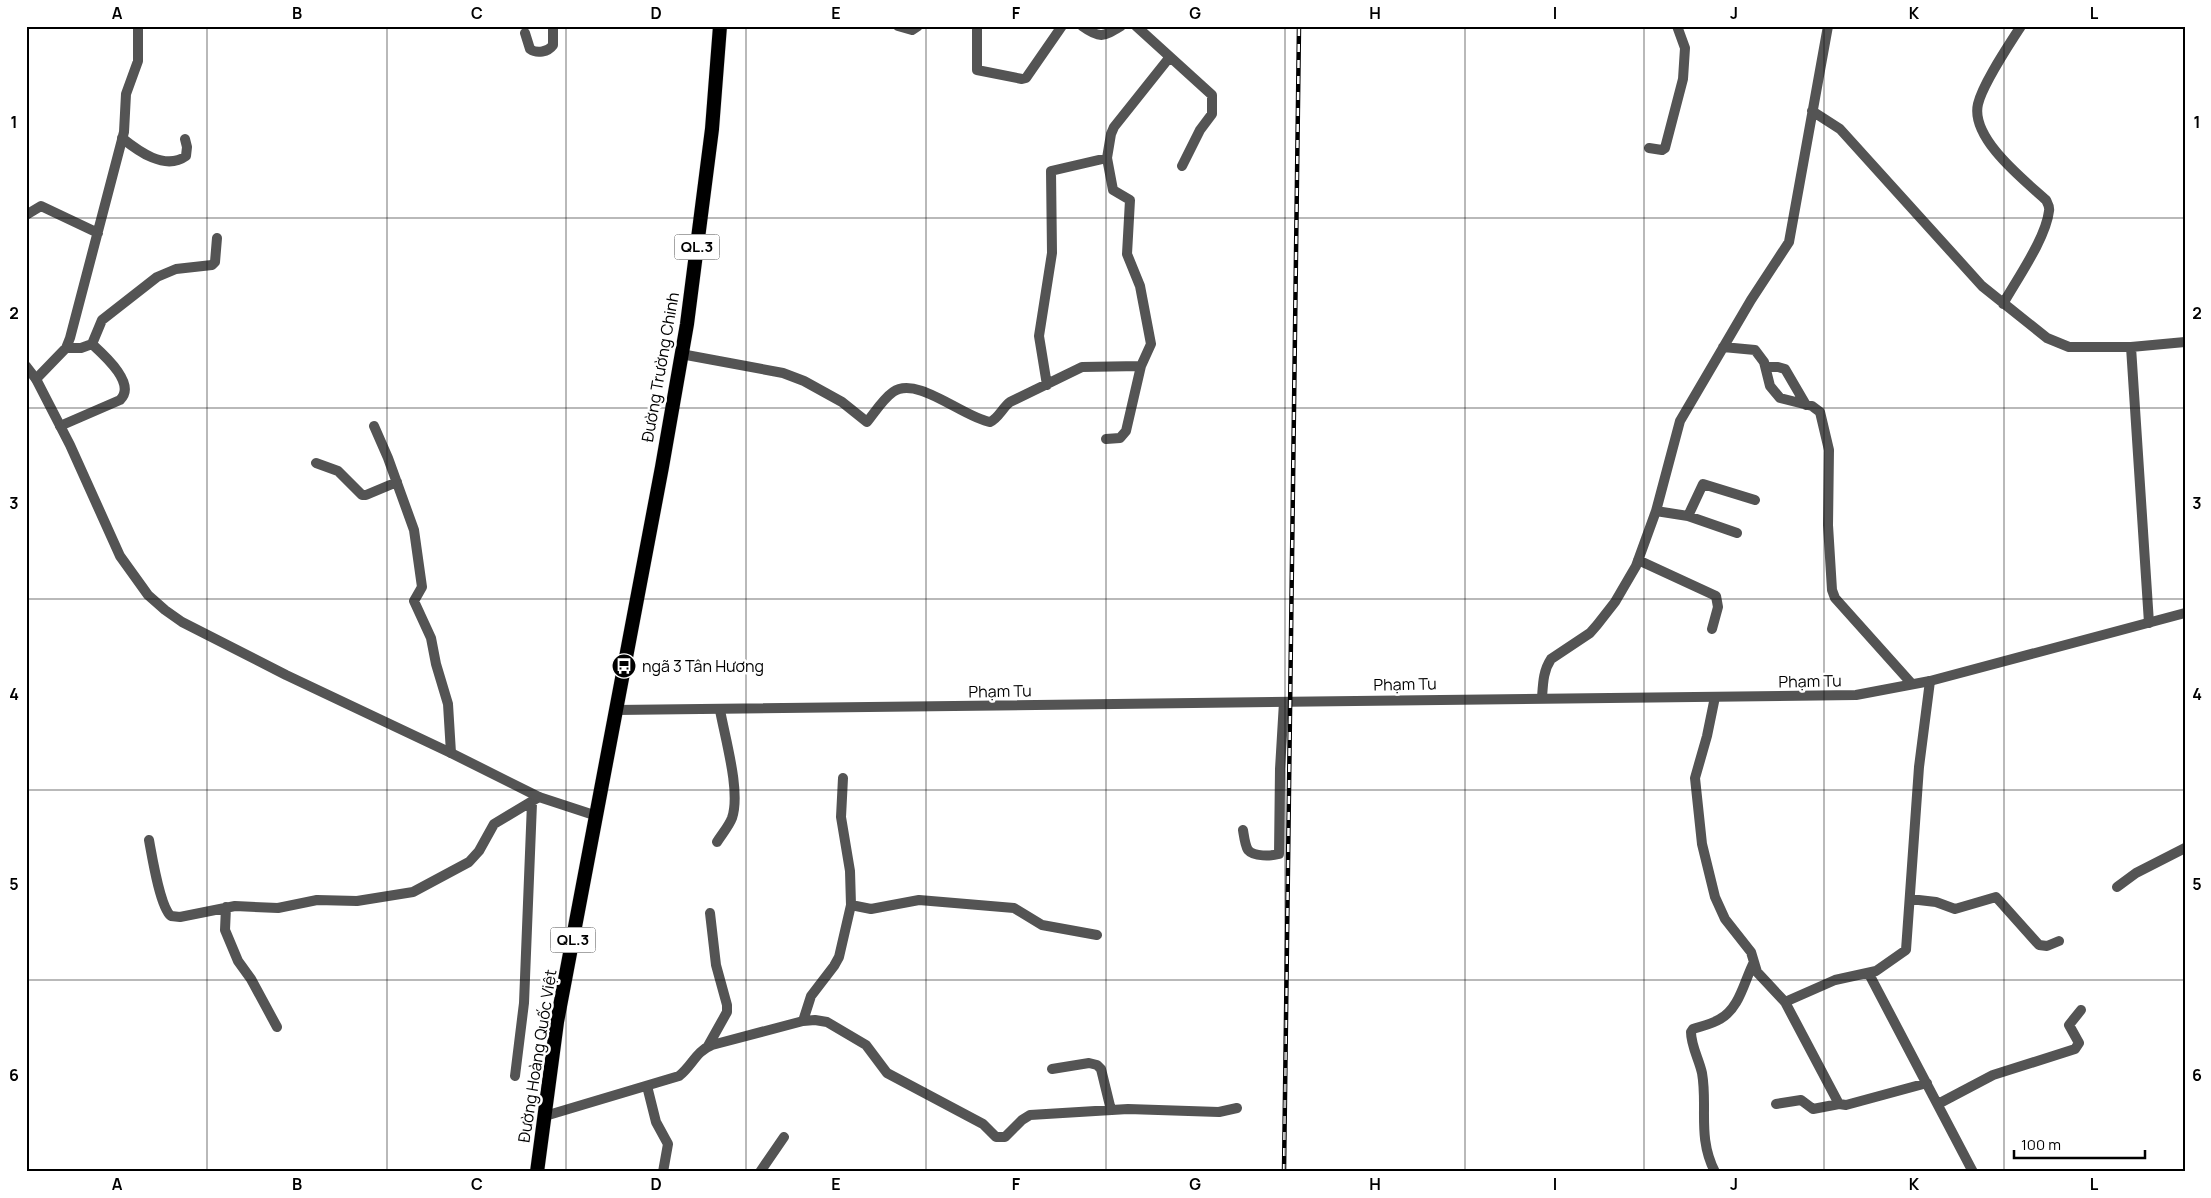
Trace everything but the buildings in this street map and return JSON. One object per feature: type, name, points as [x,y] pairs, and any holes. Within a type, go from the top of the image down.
[{"type":"highway","name":"Đường Trường Chinh","points":[[616,710],[681,354],[712,129],[720,26]]},
{"type":"highway","name":"Đường Hoàng Quốc Việt","points":[[537,1172],[557,1022],[616,710]]},
{"type":"street","points":[[36,379],[66,348],[122,138],[126,94],[138,61],[138,26]]},
{"type":"street","points":[[525,33],[530,49],[536,52],[546,51],[553,45],[553,26]]},
{"type":"street","points":[[898,26],[912,30],[918,26]]},
{"type":"street","points":[[977,26],[977,70],[1022,79],[1026,78],[1062,26]]},
{"type":"street","points":[[1082,26],[1095,35],[1100,36],[1106,35],[1121,26]]},
{"type":"street","points":[[1136,26],[1169,58],[1212,94],[1212,114],[1200,130],[1182,166]]},
{"type":"street","points":[[1649,148],[1662,150],[1665,148],[1683,78],[1685,48],[1677,26]]},
{"type":"street","points":[[1542,698],[1544,677],[1551,659],[1590,633],[1598,625],[1614,602],[1638,560],[1656,511],[1680,421],[1789,241],[1828,26]]},
{"type":"street","points":[[2003,304],[2038,241],[2050,206],[1995,152],[1977,113],[1982,94],[2021,26]]},
{"type":"street","points":[[1106,439],[1120,438],[1126,431],[1141,366],[1151,344],[1140,286],[1127,254],[1130,200],[1113,190],[1107,158],[1114,127],[1169,58]]},
{"type":"street","points":[[1812,111],[1840,129],[1982,286],[2048,338],[2069,347],[2131,347],[2185,342]]},
{"type":"street","points":[[122,138],[144,155],[166,160],[181,159],[186,156],[187,147],[185,140]]},
{"type":"street","points":[[1047,385],[1039,336],[1052,253],[1051,171],[1107,158]]},
{"type":"street","points":[[26,215],[41,206],[98,233]]},
{"type":"street","points":[[66,348],[81,348],[92,344],[102,320],[157,277],[176,269],[212,265],[215,262],[217,238]]},
{"type":"street","points":[[60,426],[120,400],[125,392],[125,384],[110,362],[92,344]]},
{"type":"street","points":[[1724,347],[1755,350],[1760,354],[1766,367],[1768,382],[1780,398],[1806,404],[1817,408],[1820,412],[1829,448],[1828,525],[1832,590],[1835,598],[1912,684]]},
{"type":"street","points":[[2131,347],[2150,623]]},
{"type":"street","points":[[681,354],[783,374],[804,381],[842,402],[867,422],[892,393],[900,388],[911,388],[924,392],[990,422],[1010,402],[1082,367],[1141,366]]},
{"type":"street","points":[[26,366],[36,379],[60,426],[120,556],[148,595],[165,610],[182,622],[286,676],[451,753],[536,800],[596,816]]},
{"type":"street","points":[[1766,367],[1778,367],[1785,370],[1806,404]]},
{"type":"street","points":[[374,426],[397,482],[416,539],[422,587],[414,601],[431,638],[436,664],[448,704],[451,753]]},
{"type":"street","points":[[316,463],[338,472],[362,495],[366,496],[397,482]]},
{"type":"street","points":[[1688,516],[1703,484],[1755,500]]},
{"type":"street","points":[[1656,511],[1688,516],[1737,533]]},
{"type":"street","points":[[1638,560],[1716,596],[1718,608],[1712,629]]},
{"type":"street","name":"Phạm Tu","points":[[616,710],[1866,694],[1930,681],[2185,613]]},
{"type":"street","points":[[1785,1002],[1835,980],[1870,974],[1906,950],[1919,767],[1930,681]]},
{"type":"street","points":[[1715,697],[1707,736],[1695,778],[1702,844],[1719,909],[1750,952],[1757,972],[1785,1002],[1839,1104]]},
{"type":"street","points":[[1243,830],[1247,847],[1252,852],[1259,855],[1279,854],[1280,769],[1284,702]]},
{"type":"street","points":[[717,842],[731,819],[733,804],[732,774],[720,710]]},
{"type":"street","points":[[803,1021],[811,996],[839,957],[851,904],[850,871],[841,817],[843,778]]},
{"type":"street","points":[[149,840],[157,880],[168,914],[171,916],[180,917],[226,907],[278,908],[317,900],[357,901],[413,892],[469,862],[479,851],[494,824],[536,800]]},
{"type":"street","points":[[515,1076],[524,1003],[536,800]]},
{"type":"street","points":[[2117,888],[2136,873],[2185,848]]},
{"type":"street","points":[[1910,899],[1936,902],[1955,909],[1996,897],[2011,911],[2026,933],[2039,945],[2047,946],[2059,941]]},
{"type":"street","points":[[851,904],[871,909],[919,900],[1014,908],[1042,925],[1097,935]]},
{"type":"street","points":[[226,907],[225,930],[238,961],[255,985],[276,1027]]},
{"type":"street","points":[[708,1046],[726,1012],[727,1005],[716,965],[710,913]]},
{"type":"street","points":[[1715,1172],[1707,1151],[1703,1124],[1702,1072],[1691,1032],[1693,1029],[1718,1020],[1729,1013],[1736,1004],[1754,962]]},
{"type":"street","points":[[1870,974],[1973,1172]]},
{"type":"street","points":[[1938,1104],[1993,1075],[2075,1050],[2079,1043],[2069,1024],[2081,1010]]},
{"type":"street","points":[[545,1116],[679,1076],[686,1071],[697,1054],[708,1046],[803,1021],[815,1020],[827,1022],[866,1044],[887,1073],[983,1124],[996,1137],[1005,1137],[1022,1120],[1030,1115],[1138,1108],[1219,1112],[1236,1108]]},
{"type":"street","points":[[1052,1069],[1089,1063],[1097,1064],[1101,1069],[1111,1110]]},
{"type":"street","points":[[1776,1104],[1801,1100],[1812,1109],[1839,1104],[1846,1105],[1927,1083]]},
{"type":"street","points":[[647,1086],[656,1122],[668,1144],[663,1172]]},
{"type":"street","points":[[760,1172],[784,1137]]},
{"type":"railway","points":[[1284,1172],[1299,26]]},
{"type":"place","name":"ngã 3 Tân Hương","points":[[624,666]]}]
